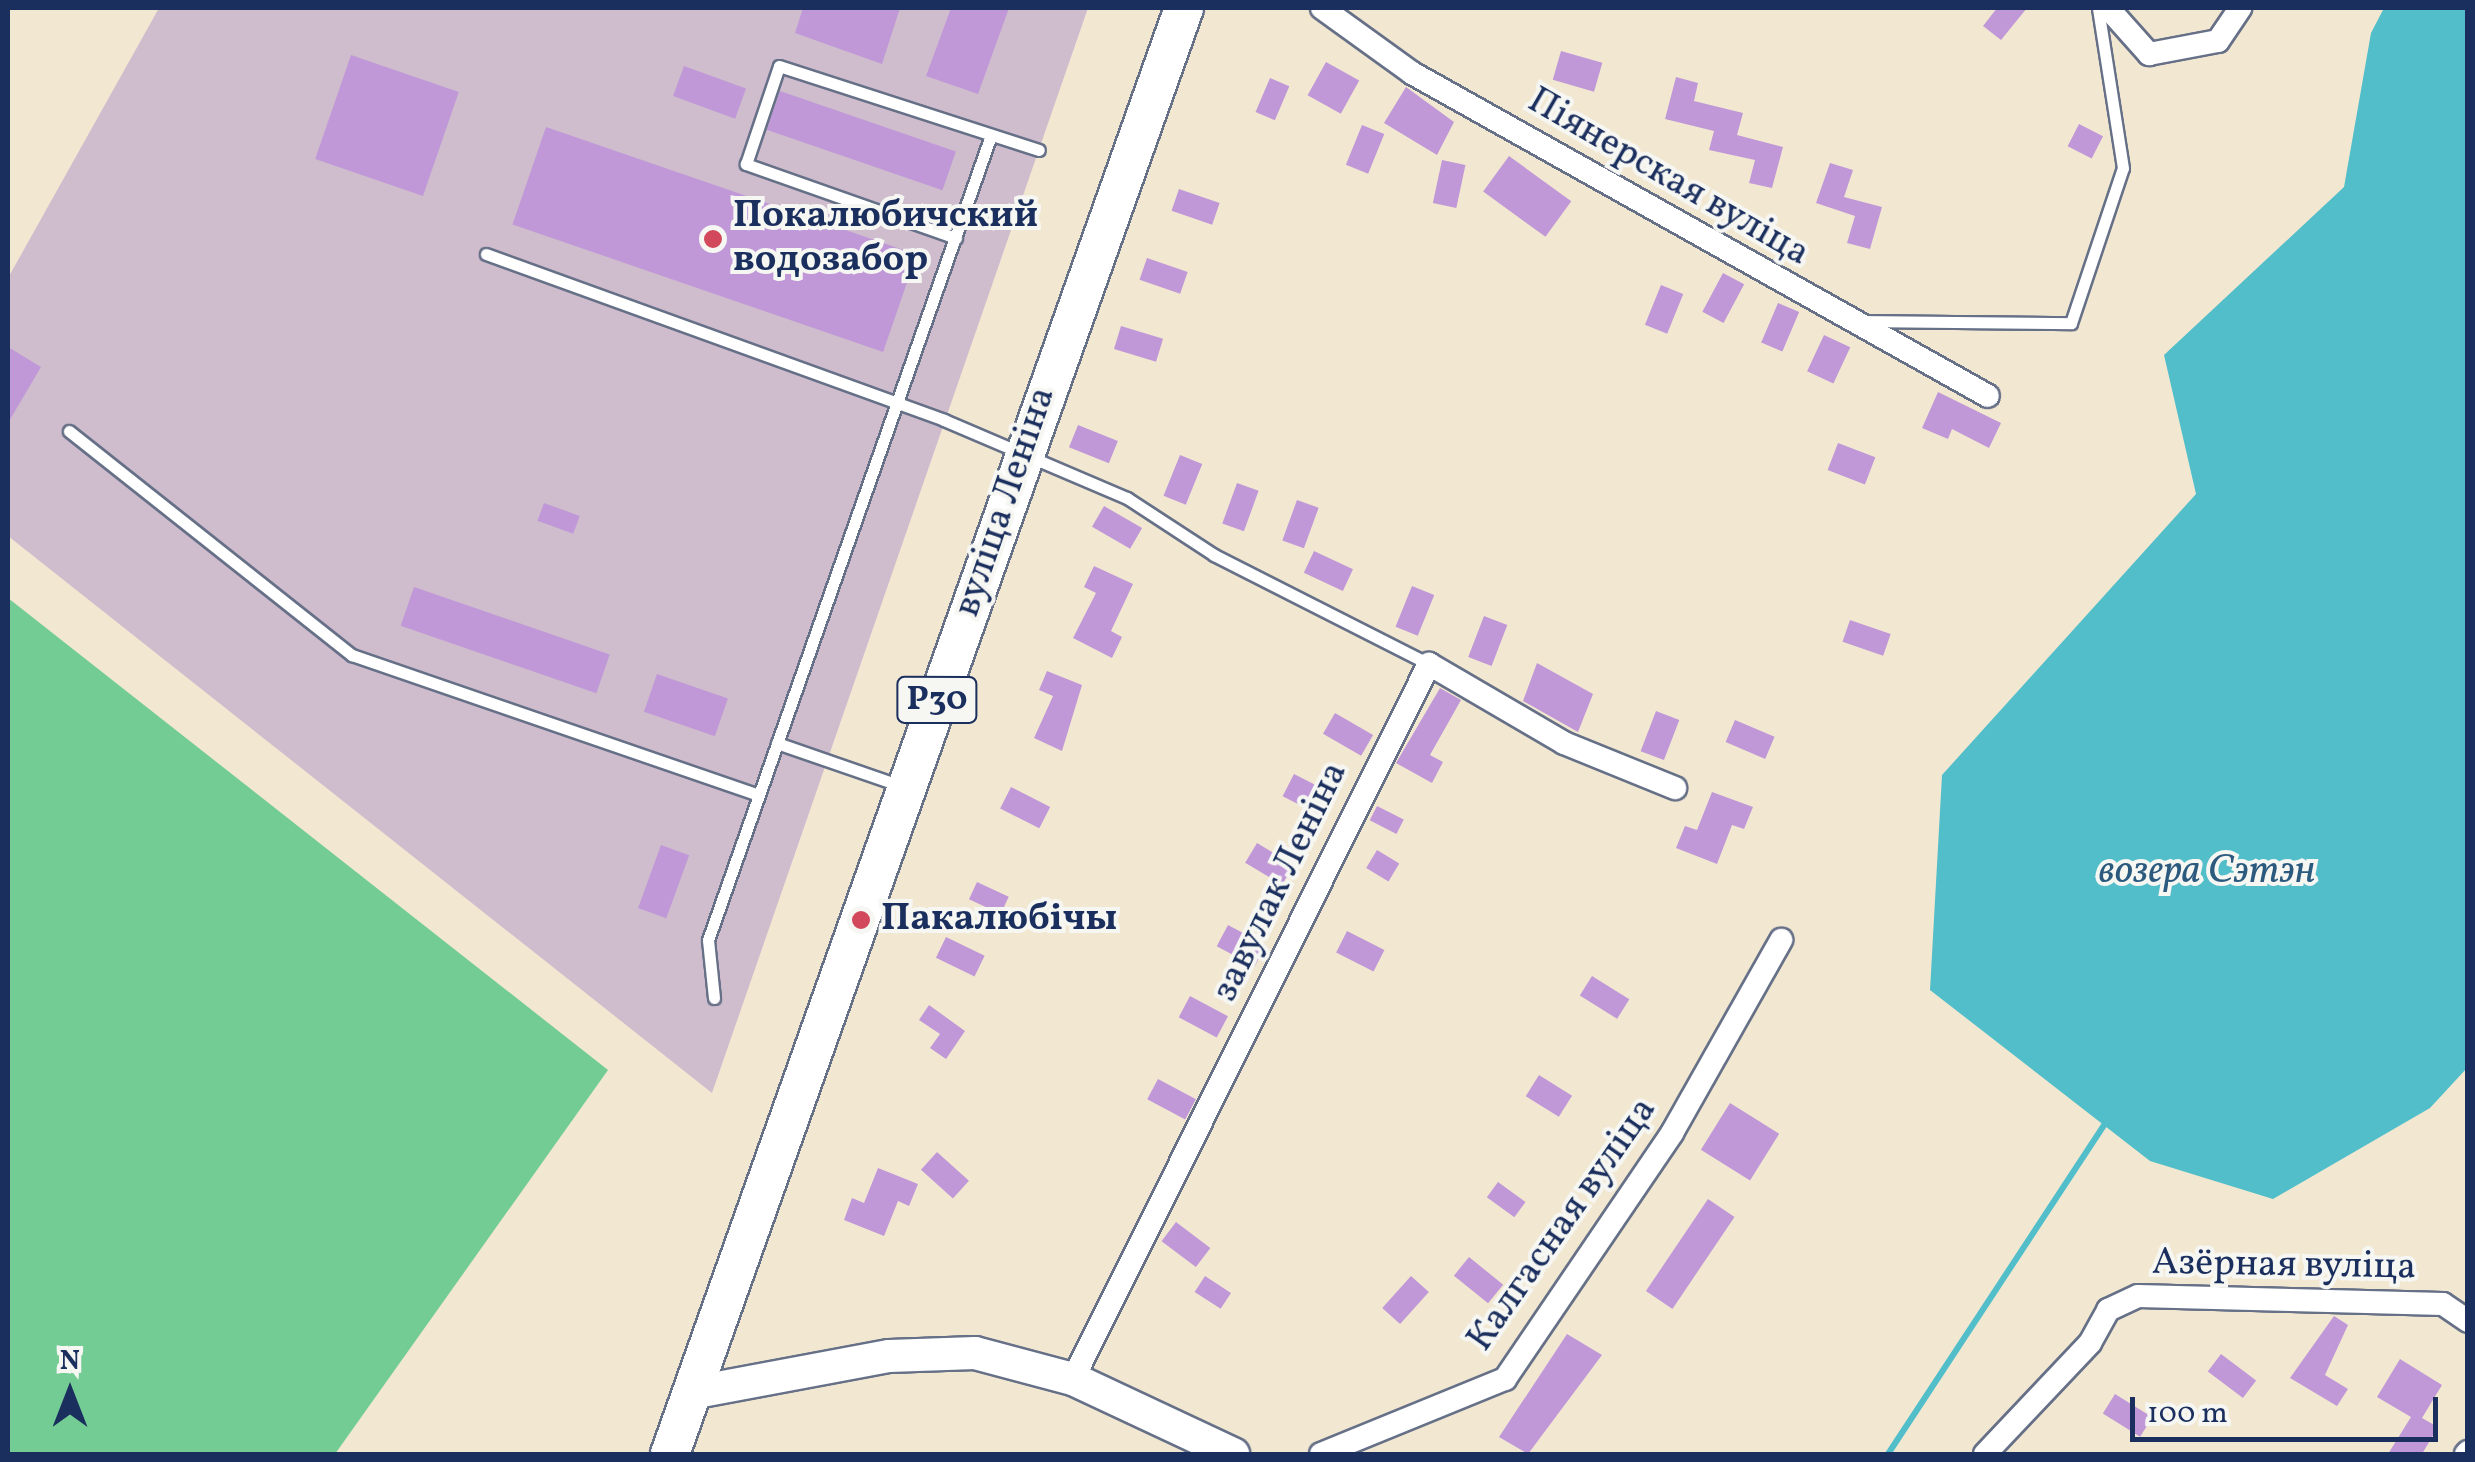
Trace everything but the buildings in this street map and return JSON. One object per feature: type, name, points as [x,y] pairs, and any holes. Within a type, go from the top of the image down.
[{"type":"main road","name":"вуліца Леніна","points":[[691,1393],[1184,8]]},
{"type":"main road","name":"Р30","points":[[670,1454],[691,1393]]},
{"type":"street","name":"Піянерская вуліца","points":[[1322,8],[1412,73],[1988,396]]},
{"type":"street","points":[[2108,8],[2149,54],[2218,41],[2240,8]]},
{"type":"street","points":[[1429,664],[1564,743],[1675,788]]},
{"type":"street","name":"завулак Леніна","points":[[1073,1378],[1429,664]]},
{"type":"street","name":"Калгасная вуліца","points":[[1321,1454],[1505,1378],[1672,1133],[1781,940]]},
{"type":"street","name":"Азёрная вуліца","points":[[1985,1454],[2090,1343],[2108,1310],[2138,1296],[2443,1304],[2468,1320]]},
{"type":"street","points":[[691,1393],[890,1356],[975,1353],[1073,1378],[1233,1454]]},
{"type":"lane","points":[[1849,321],[2071,322],[2122,168],[2098,8]]},
{"type":"lane","points":[[956,238],[746,164],[778,66],[1040,150]]},
{"type":"lane","points":[[714,998],[708,940],[991,136]]},
{"type":"lane","points":[[486,254],[897,403],[1127,498],[1214,555],[1429,664]]},
{"type":"lane","points":[[68,432],[352,655],[759,795]]},
{"type":"lane","points":[[777,743],[907,788]]},
{"type":"shaded area","points":[[159,8],[1088,8],[712,1093],[8,536],[8,278]]},
{"type":"green space","points":[[8,598],[608,1070],[335,1454],[8,1454]]},
{"type":"water","name":"возера Сэтэн","points":[[2384,8],[2467,8],[2467,1068],[2430,1108],[2273,1199],[2150,1161],[1930,990],[1942,775],[2196,494],[2164,355],[2344,187],[2371,33]]},
{"type":"waterway","points":[[1888,1454],[2107,1121]]},
{"type":"place","name":"Покалюбичский водозабор","points":[[713,239]]},
{"type":"place","name":"Пакалюбічы","points":[[861,920]]}]
